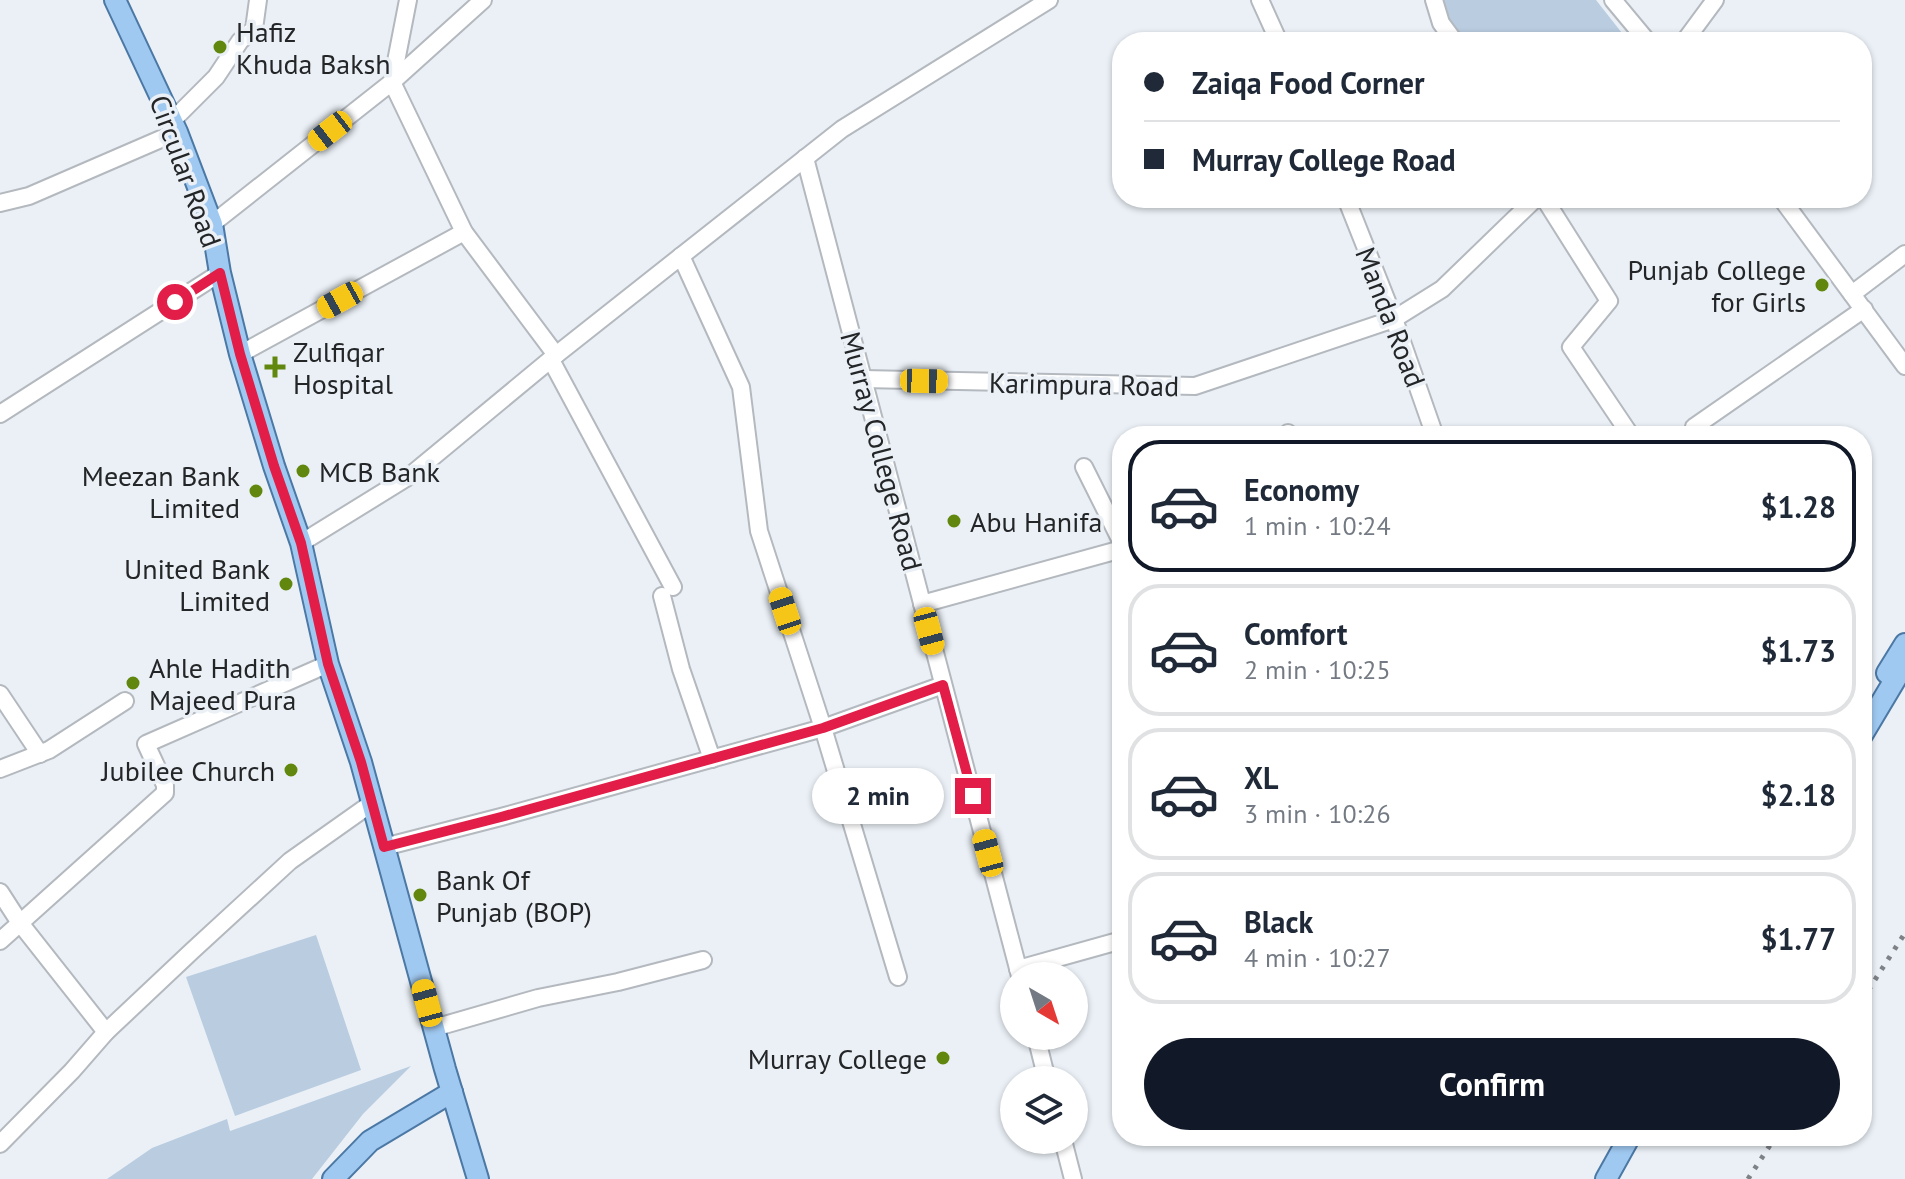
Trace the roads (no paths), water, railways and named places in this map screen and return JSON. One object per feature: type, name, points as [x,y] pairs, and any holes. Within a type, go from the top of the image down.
[{"type":"main road","name":"Circular Road","points":[[115,0],[174,126],[212,224],[220,273],[240,354],[301,543],[328,664],[361,762],[478,1179]]},
{"type":"main road","points":[[1872,708],[1905,644]]},
{"type":"main road","points":[[1872,712],[1905,663]]},
{"type":"main road","points":[[333,1179],[370,1141],[452,1092]]},
{"type":"main road","points":[[1604,1179],[1623,1146]]},
{"type":"street","points":[[0,203],[29,196],[174,126],[216,77],[240,41],[254,29],[258,0]]},
{"type":"street","points":[[408,0],[392,82],[464,232],[554,358],[668,592],[681,669],[712,759]]},
{"type":"street","points":[[212,224],[392,82],[483,0]]},
{"type":"street","points":[[301,543],[411,475],[842,129],[1049,0]]},
{"type":"street","points":[[1260,0],[1274,32]]},
{"type":"street","points":[[1434,0],[1441,23],[1448,32]]},
{"type":"street","points":[[1613,0],[1640,32]]},
{"type":"street","points":[[1691,32],[1715,0]]},
{"type":"street","name":"Murray College Road","points":[[805,158],[1016,962]]},
{"type":"street","name":"Manda Road","points":[[1350,208],[1431,426]]},
{"type":"street","name":"Karimpura Road","points":[[863,379],[1195,386],[1394,319],[1442,289],[1526,208]]},
{"type":"street","points":[[1550,208],[1609,301],[1571,347],[1624,426]]},
{"type":"street","points":[[1788,208],[1905,366]]},
{"type":"street","points":[[240,354],[464,232]]},
{"type":"street","points":[[1852,294],[1905,254]]},
{"type":"street","points":[[681,256],[741,387],[759,531],[823,728],[898,977]]},
{"type":"street","points":[[0,414],[220,273]]},
{"type":"street","points":[[1695,426],[1864,309]]},
{"type":"street","points":[[1084,467],[1112,525]]},
{"type":"street","points":[[922,604],[1112,549]]},
{"type":"street","points":[[0,941],[165,793],[165,785],[146,744],[328,664]]},
{"type":"street","points":[[384,847],[823,728],[943,685]]},
{"type":"street","points":[[0,694],[40,754]]},
{"type":"street","points":[[0,769],[40,754],[125,701]]},
{"type":"street","points":[[0,1144],[106,1032],[290,861],[372,803]]},
{"type":"street","points":[[0,892],[20,923],[106,1032]]},
{"type":"street","points":[[1053,962],[1112,943]]},
{"type":"street","points":[[434,1028],[538,998],[703,960]]},
{"type":"street","points":[[1067,1154],[1073,1179]]},
{"type":"railway","points":[[1872,984],[1905,933]]},
{"type":"railway","points":[[1748,1179],[1769,1146]]},
{"type":"place","name":"Hafiz Khuda Baksh","points":[[220,47]]},
{"type":"place","name":"Punjab College for Girls","points":[[1822,285]]},
{"type":"place","name":"Zulfiqar Hospital","points":[[275,367]]},
{"type":"place","name":"MCB Bank","points":[[303,471]]},
{"type":"place","name":"Meezan Bank Limited","points":[[256,491]]},
{"type":"place","name":"Abu Hanifa","points":[[954,521]]},
{"type":"place","name":"United Bank Limited","points":[[286,584]]},
{"type":"place","name":"Ahle Hadith Majeed Pura","points":[[133,683]]},
{"type":"place","name":"Jubilee Church","points":[[291,770]]},
{"type":"place","name":"Bank Of Punjab (BOP)","points":[[420,895]]},
{"type":"place","name":"Murray College","points":[[943,1058]]}]
